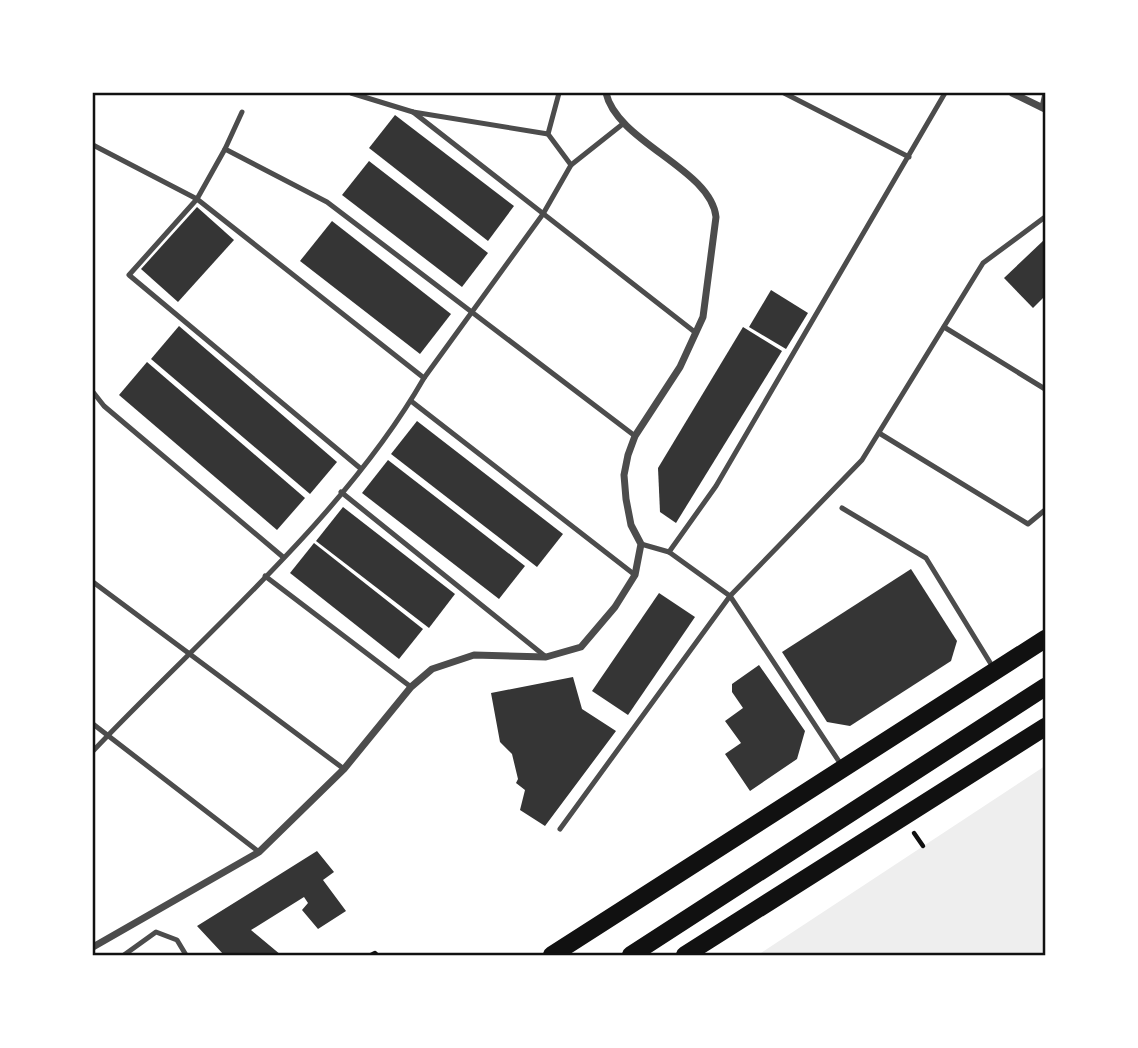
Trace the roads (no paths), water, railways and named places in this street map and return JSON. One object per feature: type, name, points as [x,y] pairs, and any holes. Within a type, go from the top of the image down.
[{"type":"main road","points":[[552,955],[1045,639]]},
{"type":"main road","points":[[631,955],[1045,687]]},
{"type":"main road","points":[[685,955],[1045,727]]},
{"type":"street","points":[[93,947],[259,852],[344,769],[411,687],[432,669],[474,655],[546,657],[581,647],[615,607],[635,575],[641,544],[631,525],[624,475],[635,436],[669,388],[696,334],[707,300],[716,217],[712,201],[680,169],[624,123],[614,112],[606,93]]},
{"type":"street","points":[[1012,93],[1043,108]]},
{"type":"lane","points":[[351,93],[413,112],[548,134],[570,165]]},
{"type":"lane","points":[[548,134],[559,93]]},
{"type":"lane","points":[[785,93],[909,157]]},
{"type":"lane","points":[[669,552],[716,486],[945,93]]},
{"type":"lane","points":[[1043,108],[1045,93]]},
{"type":"lane","points":[[242,112],[197,199],[129,275],[360,468]]},
{"type":"lane","points":[[413,112],[696,334]]},
{"type":"lane","points":[[93,751],[265,576],[341,492],[411,401],[424,378],[543,214],[570,165],[624,123]]},
{"type":"lane","points":[[93,154],[95,146],[197,199],[424,378]]},
{"type":"lane","points":[[225,149],[327,202],[635,436]]},
{"type":"lane","points":[[560,829],[730,596],[862,460],[983,263],[1045,217]]},
{"type":"lane","points":[[944,327],[1045,389]]},
{"type":"lane","points":[[93,392],[104,406],[283,557]]},
{"type":"lane","points":[[411,401],[635,575]]},
{"type":"lane","points":[[879,433],[1028,524],[1045,510]]},
{"type":"lane","points":[[341,492],[546,657]]},
{"type":"lane","points":[[842,508],[926,558],[995,671]]},
{"type":"lane","points":[[641,544],[669,552],[730,596],[844,768]]},
{"type":"lane","points":[[265,576],[411,687]]},
{"type":"lane","points":[[93,582],[344,769]]},
{"type":"lane","points":[[93,724],[259,852]]},
{"type":"lane","points":[[124,955],[156,932],[177,940],[186,955]]}]
